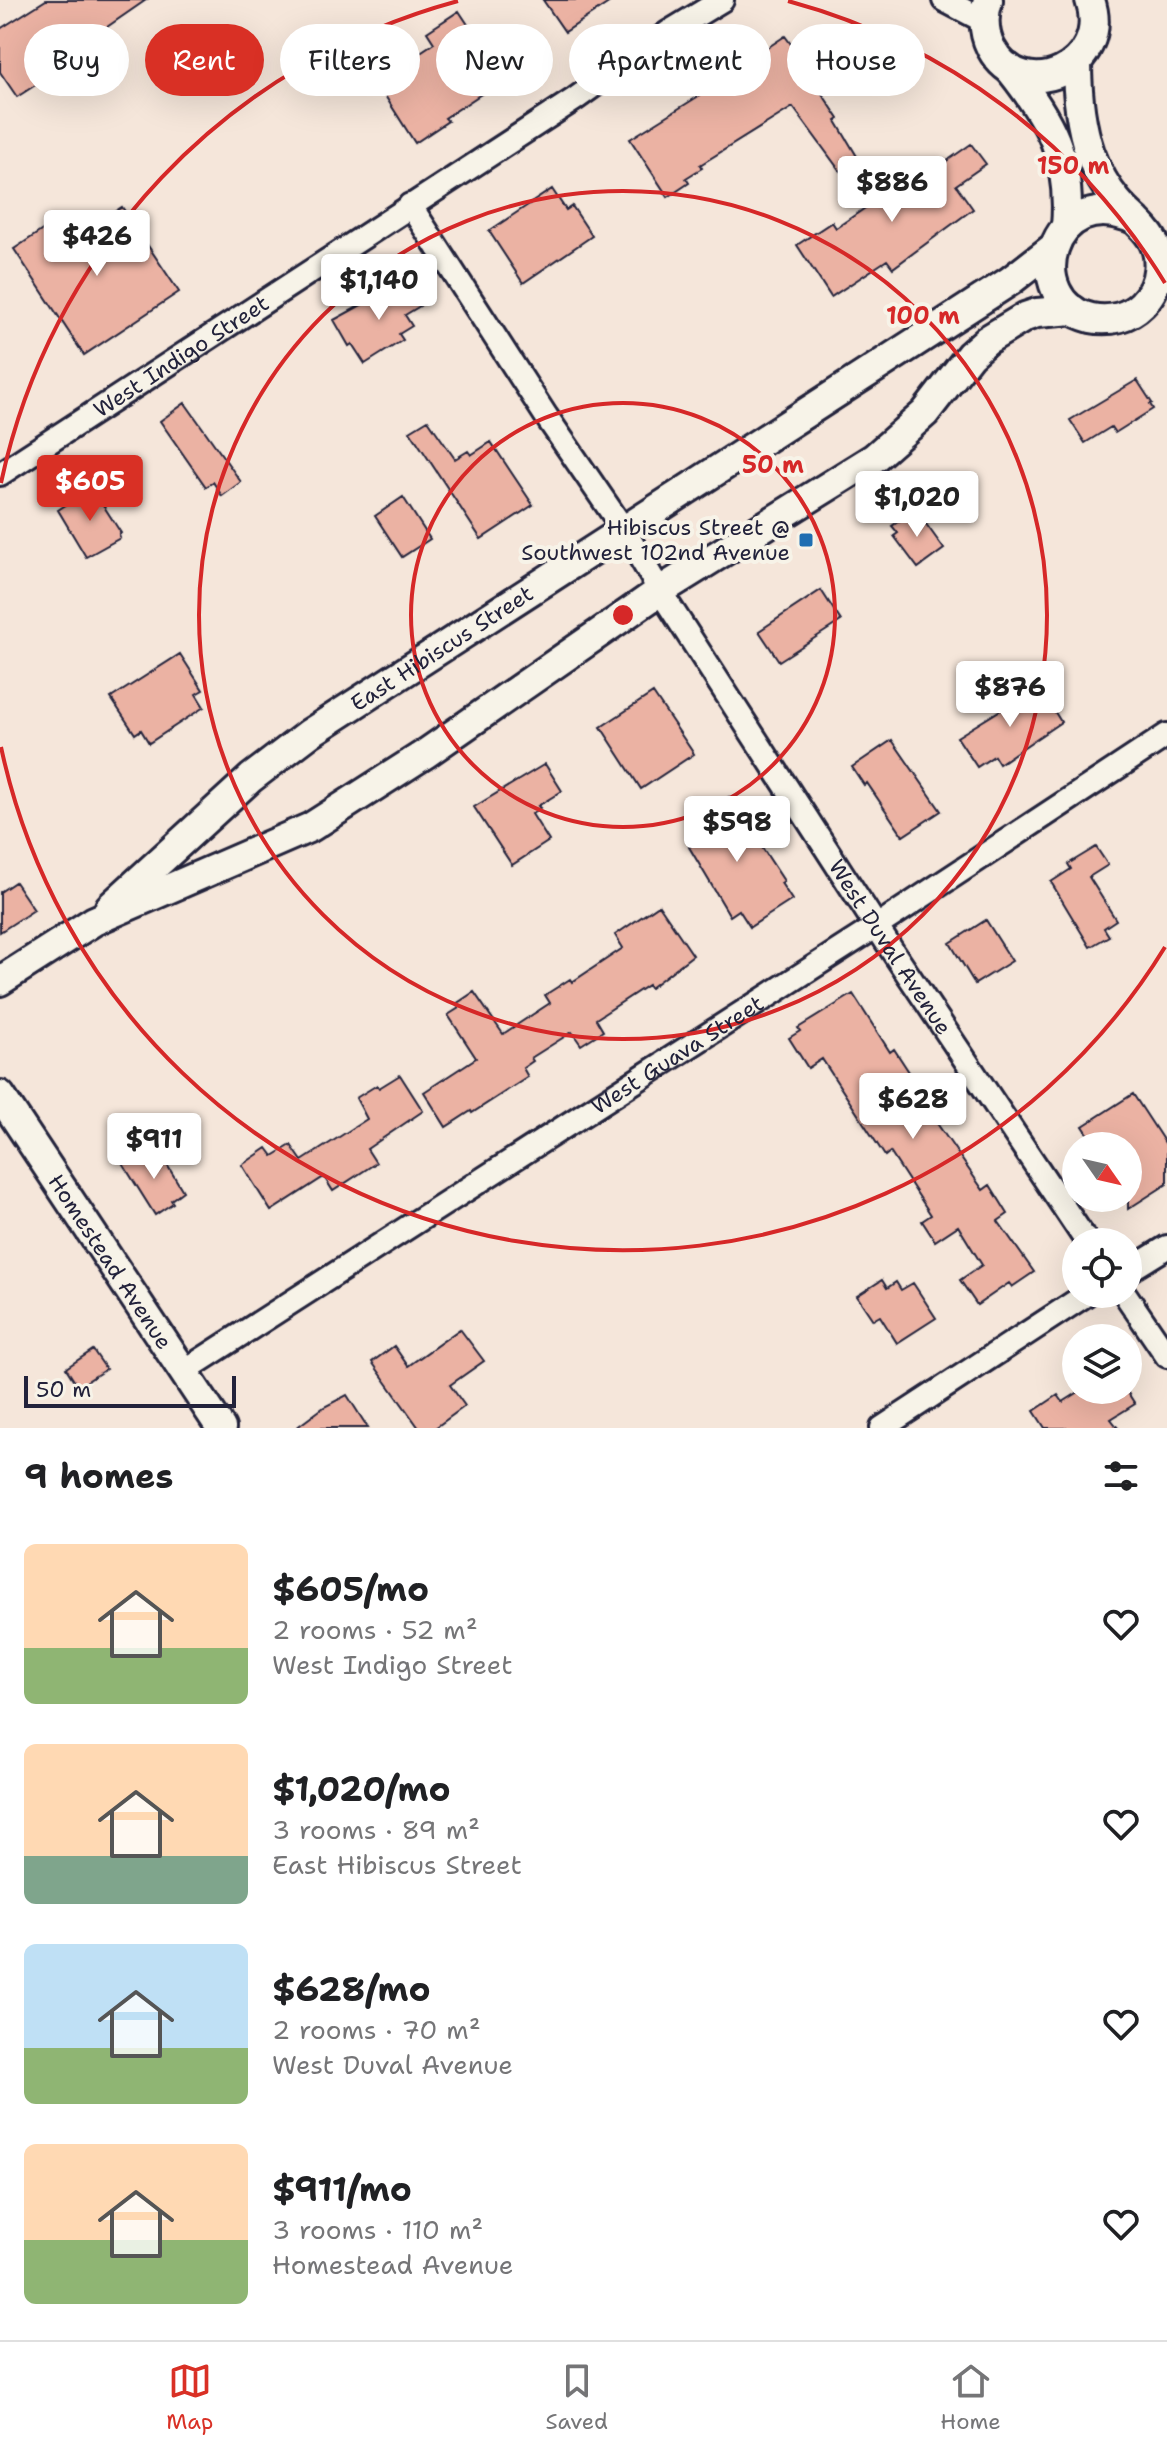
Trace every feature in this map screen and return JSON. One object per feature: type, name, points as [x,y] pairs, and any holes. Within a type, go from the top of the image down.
[{"type":"street","name":"West Indigo Street","points":[[0,474],[722,0]]},
{"type":"street","points":[[944,0],[986,10],[987,39],[995,56],[1034,99],[1055,137],[1069,194],[1060,237],[1051,260],[1052,279],[1060,296],[1073,310],[1104,320],[1121,317],[1158,293],[1156,282],[1159,266],[1151,232],[1115,199],[1090,153],[1079,108],[1077,62]]},
{"type":"street","points":[[1009,68],[1026,75],[1044,77],[1062,72],[1077,62],[1089,48],[1095,30],[1096,4]]},
{"type":"street","name":"West Duval Avenue","points":[[410,205],[546,416],[624,530],[660,591],[877,926],[1078,1228]]},
{"type":"street","points":[[1060,237],[1082,216],[1100,211],[1119,212],[1151,232]]},
{"type":"street","name":"East Hibiscus Street","points":[[94,921],[251,778],[310,733],[1010,281],[1060,237]]},
{"type":"street","name":"East Hibiscus Street","points":[[0,981],[94,921],[311,827],[425,754],[660,591],[874,458],[925,413],[962,365],[987,340],[1025,317],[1073,310]]},
{"type":"street","name":"West Guava Street","points":[[184,1371],[877,926],[1167,735]]},
{"type":"street","name":"Homestead Avenue","points":[[0,1095],[221,1428]]},
{"type":"street","points":[[1142,1262],[1167,1247]]},
{"type":"street","points":[[882,1428],[1066,1308]]},
{"type":"street","points":[[1134,1308],[1167,1356]]},
{"type":"building","points":[[46,0],[146,0],[111,24],[24,24],[24,92],[17,97],[0,72],[0,29]]},
{"type":"building","points":[[543,0],[613,0],[577,24],[569,24],[565,32]]},
{"type":"building","points":[[459,11],[468,24],[439,24]]},
{"type":"building","points":[[436,26],[436,96],[478,96],[415,143],[385,96],[420,96],[420,52],[434,43],[427,32]]},
{"type":"building","points":[[785,36],[787,39],[787,96],[824,96],[858,158],[840,171],[793,107],[700,165],[702,168],[686,178],[689,183],[668,197],[630,139],[699,96],[771,96],[771,45]]},
{"type":"building","points":[[971,144],[986,164],[956,185],[973,209],[893,268],[887,260],[831,297],[797,245],[832,222],[836,228],[926,166],[931,172]]},
{"type":"building","points":[[552,189],[566,210],[572,206],[592,236],[523,283],[489,231]]},
{"type":"building","points":[[122,207],[179,292],[84,355],[14,249],[53,223],[67,243]]},
{"type":"building","points":[[405,281],[420,306],[405,315],[412,326],[399,334],[403,340],[365,364],[352,344],[349,346],[334,320]]},
{"type":"building","points":[[1137,380],[1153,409],[1115,433],[1111,427],[1085,443],[1070,420]]},
{"type":"building","points":[[185,403],[241,482],[222,496],[213,482],[206,487],[160,421]]},
{"type":"building","points":[[428,420],[455,459],[468,451],[471,455],[491,442],[533,505],[481,539],[410,431]]},
{"type":"building","points":[[92,488],[121,533],[120,538],[86,557],[58,510]]},
{"type":"building","points":[[403,497],[430,539],[402,557],[375,516]]},
{"type":"building","points":[[912,512],[918,519],[921,517],[944,549],[918,568],[894,536],[898,533],[892,526]]},
{"type":"building","points":[[821,590],[841,621],[779,661],[759,631]]},
{"type":"building","points":[[180,654],[203,690],[196,694],[204,707],[149,743],[141,730],[135,734],[111,698]]},
{"type":"building","points":[[1039,686],[1061,722],[999,764],[994,756],[977,767],[957,737]]},
{"type":"building","points":[[653,693],[694,754],[641,789],[601,727]]},
{"type":"building","points":[[892,740],[941,811],[903,836],[867,783],[864,785],[852,767]]},
{"type":"building","points":[[545,764],[562,791],[538,806],[540,808],[532,814],[549,841],[512,865],[474,807]]},
{"type":"building","points":[[729,797],[784,881],[781,883],[792,900],[750,927],[739,910],[730,916],[689,847],[698,842],[687,824]]},
{"type":"building","points":[[1096,847],[1108,865],[1089,877],[1116,920],[1104,928],[1109,936],[1090,947],[1051,882],[1071,869],[1068,864]]},
{"type":"building","points":[[15,882],[34,910],[0,932],[0,892]]},
{"type":"building","points":[[659,905],[693,955],[650,988],[648,985],[596,1019],[603,1031],[581,1045],[572,1032],[531,1058],[533,1061],[523,1068],[528,1077],[446,1127],[424,1092],[476,1058],[448,1015],[459,1008],[456,1004],[474,992],[503,1034],[550,1003],[545,995],[570,979],[572,982],[623,948],[615,935]]},
{"type":"building","points":[[986,920],[1012,961],[975,984],[950,943]]},
{"type":"building","points":[[853,994],[890,1052],[894,1049],[940,1120],[936,1122],[983,1190],[990,1185],[1008,1214],[998,1221],[1034,1272],[1012,1287],[1009,1283],[977,1305],[960,1280],[982,1265],[958,1226],[935,1241],[922,1221],[931,1215],[890,1152],[885,1156],[822,1059],[808,1068],[789,1038],[800,1031],[798,1028]]},
{"type":"building","points":[[400,1075],[423,1111],[367,1149],[376,1163],[333,1191],[324,1177],[271,1211],[242,1165],[267,1148],[273,1156],[291,1145],[302,1161],[367,1119],[356,1098]]},
{"type":"building","points":[[1133,1094],[1167,1146],[1167,1184],[1142,1200],[1142,1132],[1087,1132],[1083,1126]]},
{"type":"building","points":[[146,1150],[153,1160],[161,1155],[183,1191],[171,1200],[173,1203],[155,1215],[123,1164]]},
{"type":"building","points":[[882,1280],[887,1288],[896,1282],[901,1290],[913,1283],[936,1318],[897,1343],[880,1316],[873,1320],[857,1296]]},
{"type":"building","points":[[460,1329],[484,1361],[450,1385],[465,1406],[435,1428],[419,1428],[372,1362],[394,1346],[408,1366]]},
{"type":"building","points":[[93,1350],[106,1369],[78,1387],[66,1368]]},
{"type":"building","points":[[347,1395],[368,1428],[296,1428],[324,1407]]},
{"type":"building","points":[[1058,1395],[1062,1404],[1135,1404],[1111,1419],[1118,1428],[1045,1428],[1034,1411]]},
{"type":"place","name":"Hibiscus Street @ Southwest 102nd Avenue","points":[[806,540]]}]
